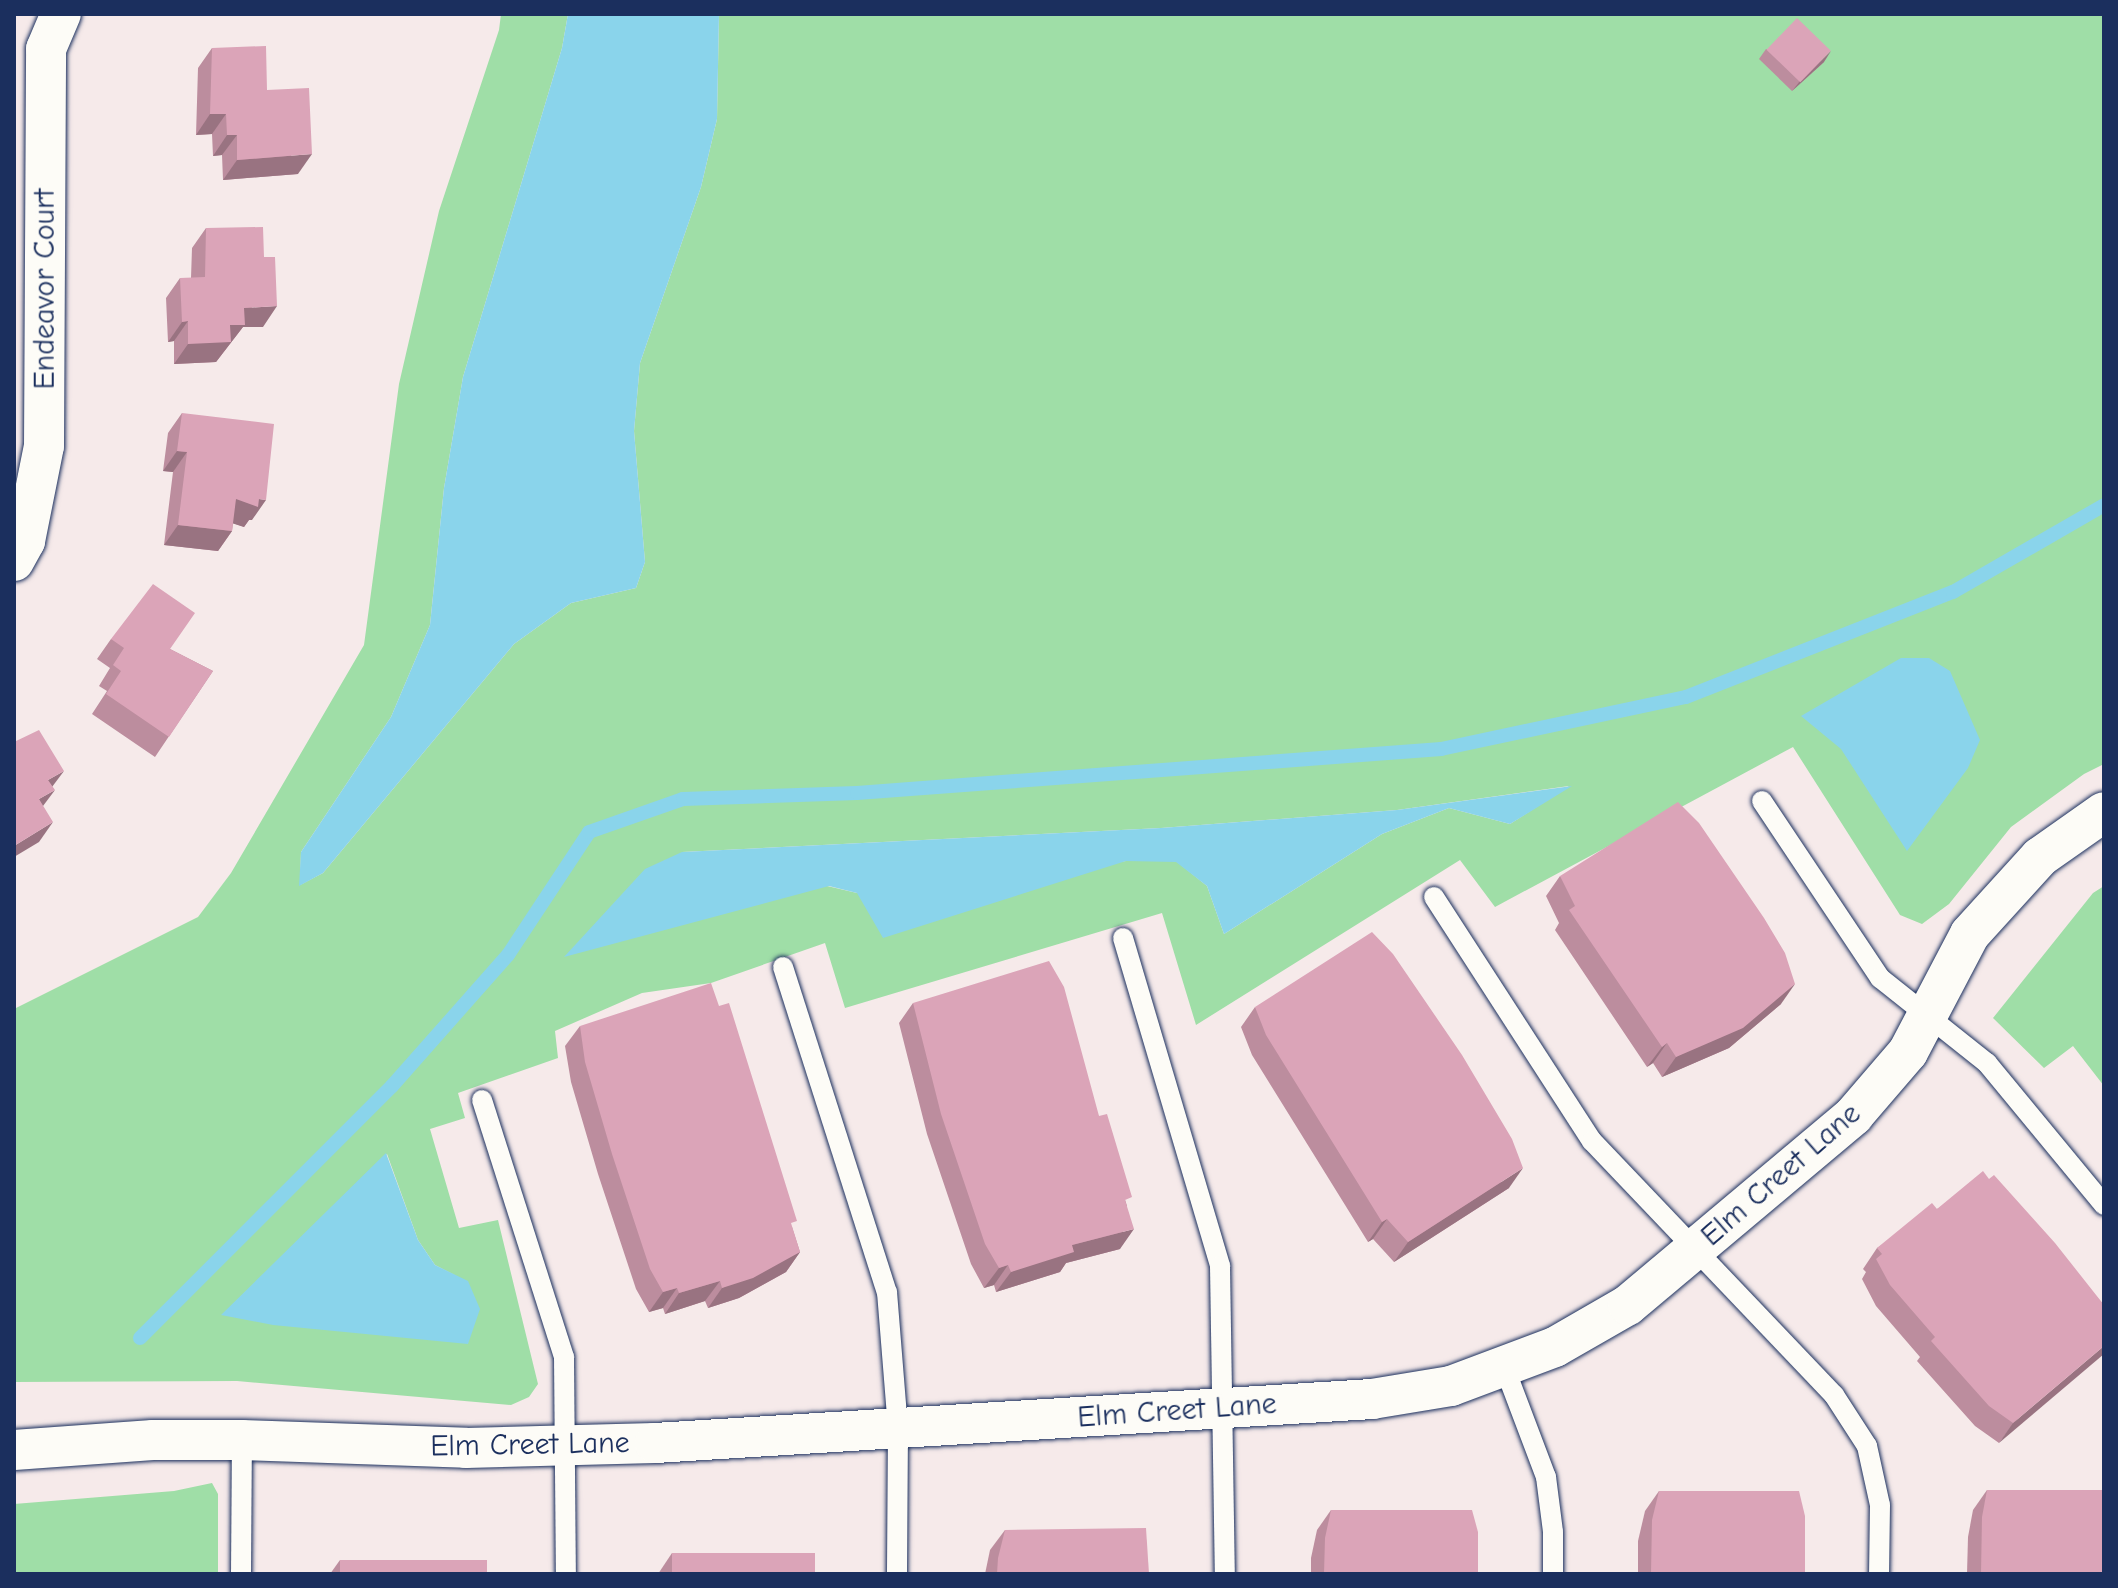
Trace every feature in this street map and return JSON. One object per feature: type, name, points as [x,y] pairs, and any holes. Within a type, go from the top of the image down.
[{"type":"street","name":"Endeavor Court","points":[[14,561],[25,541],[44,446],[46,49],[61,14]]},
{"type":"street","name":"Elm Creet Lane","points":[[14,1450],[153,1440],[466,1448],[565,1446],[1372,1399],[1451,1386],[1555,1347],[1628,1305],[1853,1116],[1908,1052],[1970,934],[2040,857],[2104,812]]},
{"type":"lane","points":[[1762,801],[1880,978],[1929,1013],[1987,1063],[2104,1205]]},
{"type":"lane","points":[[1434,897],[1592,1141],[1693,1251],[1834,1395],[1867,1446],[1880,1505],[1879,1574]]},
{"type":"lane","points":[[1123,938],[1220,1266],[1225,1574]]},
{"type":"lane","points":[[783,967],[887,1292],[898,1428],[897,1574]]},
{"type":"lane","points":[[482,1100],[564,1357],[566,1574]]},
{"type":"lane","points":[[1504,1366],[1546,1477],[1553,1532],[1553,1574]]},
{"type":"lane","points":[[241,1574],[242,1440]]},
{"type":"green space","points":[[501,14],[568,14],[562,48],[463,377],[444,488],[430,625],[391,717],[301,852],[300,885],[323,873],[514,644],[571,603],[636,588],[645,562],[634,431],[640,363],[701,187],[717,119],[719,14],[2104,14],[2104,764],[2084,774],[2011,827],[1949,904],[1922,924],[1900,915],[1793,747],[1495,907],[1460,860],[1196,1025],[1162,913],[845,1008],[825,943],[711,983],[642,993],[555,1031],[558,1058],[458,1093],[465,1118],[430,1129],[459,1228],[498,1220],[538,1384],[529,1397],[511,1405],[237,1381],[14,1382],[14,1009],[198,917],[231,873],[364,645],[399,384],[439,211],[499,30]],"holes":[[[1569,786],[1510,824],[1449,808],[1382,834],[1224,934],[1207,886],[1176,861],[1126,861],[857,893],[682,852],[1161,828],[1397,810]],[[387,1154],[418,1240],[435,1265],[468,1282],[222,1315]]]},
{"type":"green space","points":[[2104,886],[2104,1086],[2073,1046],[2044,1068],[1993,1018],[2093,893]]},
{"type":"green space","points":[[212,1483],[218,1494],[218,1574],[14,1574],[14,1504],[174,1491]]},
{"type":"water","points":[[568,14],[719,14],[717,119],[701,187],[640,363],[634,431],[645,562],[636,588],[571,603],[514,644],[323,873],[299,886],[301,852],[391,717],[430,625],[444,488],[463,377],[562,48]]},
{"type":"water","points":[[1901,658],[1929,658],[1950,671],[1980,740],[1968,768],[1907,851],[1841,749],[1801,716]]},
{"type":"water","points":[[1572,786],[1510,824],[1449,808],[1382,834],[1224,934],[1207,886],[1176,862],[1126,861],[883,938],[857,893],[829,886],[564,957],[645,869],[682,852],[1161,828],[1397,810]]},
{"type":"water","points":[[386,1153],[418,1240],[435,1265],[468,1281],[480,1309],[468,1344],[273,1325],[221,1315]]},
{"type":"building","points":[[1797,18],[1831,51],[1800,82],[1766,50]]},
{"type":"building","points":[[266,46],[267,90],[309,88],[312,154],[237,160],[237,135],[227,135],[226,114],[210,114],[212,48]]},
{"type":"building","points":[[263,227],[264,257],[275,257],[277,306],[244,308],[245,325],[230,325],[231,342],[188,344],[188,321],[182,322],[180,278],[205,277],[206,228]]},
{"type":"building","points":[[182,413],[274,424],[266,500],[259,499],[258,507],[236,499],[232,531],[178,525],[187,452],[177,451]]},
{"type":"building","points":[[153,584],[195,613],[170,649],[213,671],[169,737],[106,694],[121,671],[113,665],[124,648],[111,639]]},
{"type":"building","points":[[39,730],[64,771],[48,780],[55,790],[39,799],[53,822],[14,846],[14,742]]},
{"type":"building","points":[[1678,802],[1699,823],[1764,918],[1785,953],[1795,984],[1743,1028],[1676,1057],[1667,1043],[1662,1047],[1569,910],[1575,906],[1560,876]]},
{"type":"building","points":[[1372,932],[1393,954],[1462,1055],[1512,1139],[1523,1168],[1408,1242],[1387,1219],[1382,1222],[1266,1035],[1255,1007]]},
{"type":"building","points":[[1049,961],[1064,987],[1099,1116],[1107,1114],[1132,1197],[1125,1200],[1134,1229],[1072,1245],[1074,1252],[1011,1272],[1008,1265],[999,1268],[985,1244],[941,1114],[913,1003]]},
{"type":"building","points":[[711,983],[719,1006],[729,1003],[797,1221],[791,1223],[800,1252],[753,1278],[722,1288],[720,1281],[679,1293],[677,1288],[663,1292],[650,1269],[612,1154],[585,1062],[580,1026]]},
{"type":"building","points":[[1983,1171],[1989,1179],[1994,1175],[2055,1243],[2104,1305],[2104,1346],[2013,1423],[1989,1406],[1931,1341],[1935,1337],[1890,1285],[1876,1259],[1882,1254],[1877,1248],[1932,1203],[1937,1209]]},
{"type":"building","points":[[1987,1490],[2104,1490],[2104,1574],[1981,1574],[1982,1517]]},
{"type":"building","points":[[1659,1491],[1799,1491],[1805,1516],[1805,1574],[1651,1574],[1652,1520]]},
{"type":"building","points":[[1331,1510],[1472,1510],[1478,1532],[1478,1574],[1324,1574],[1325,1538]]},
{"type":"building","points":[[1146,1528],[1149,1574],[997,1574],[1005,1530]]},
{"type":"building","points":[[672,1553],[815,1553],[815,1574],[672,1574]]},
{"type":"building","points":[[340,1560],[487,1560],[487,1574],[340,1574]]},
{"type":"waterway","points":[[140,1338],[392,1086],[508,955],[589,832],[683,799],[857,793],[1441,749],[1686,697],[1953,592],[2104,505]]}]
